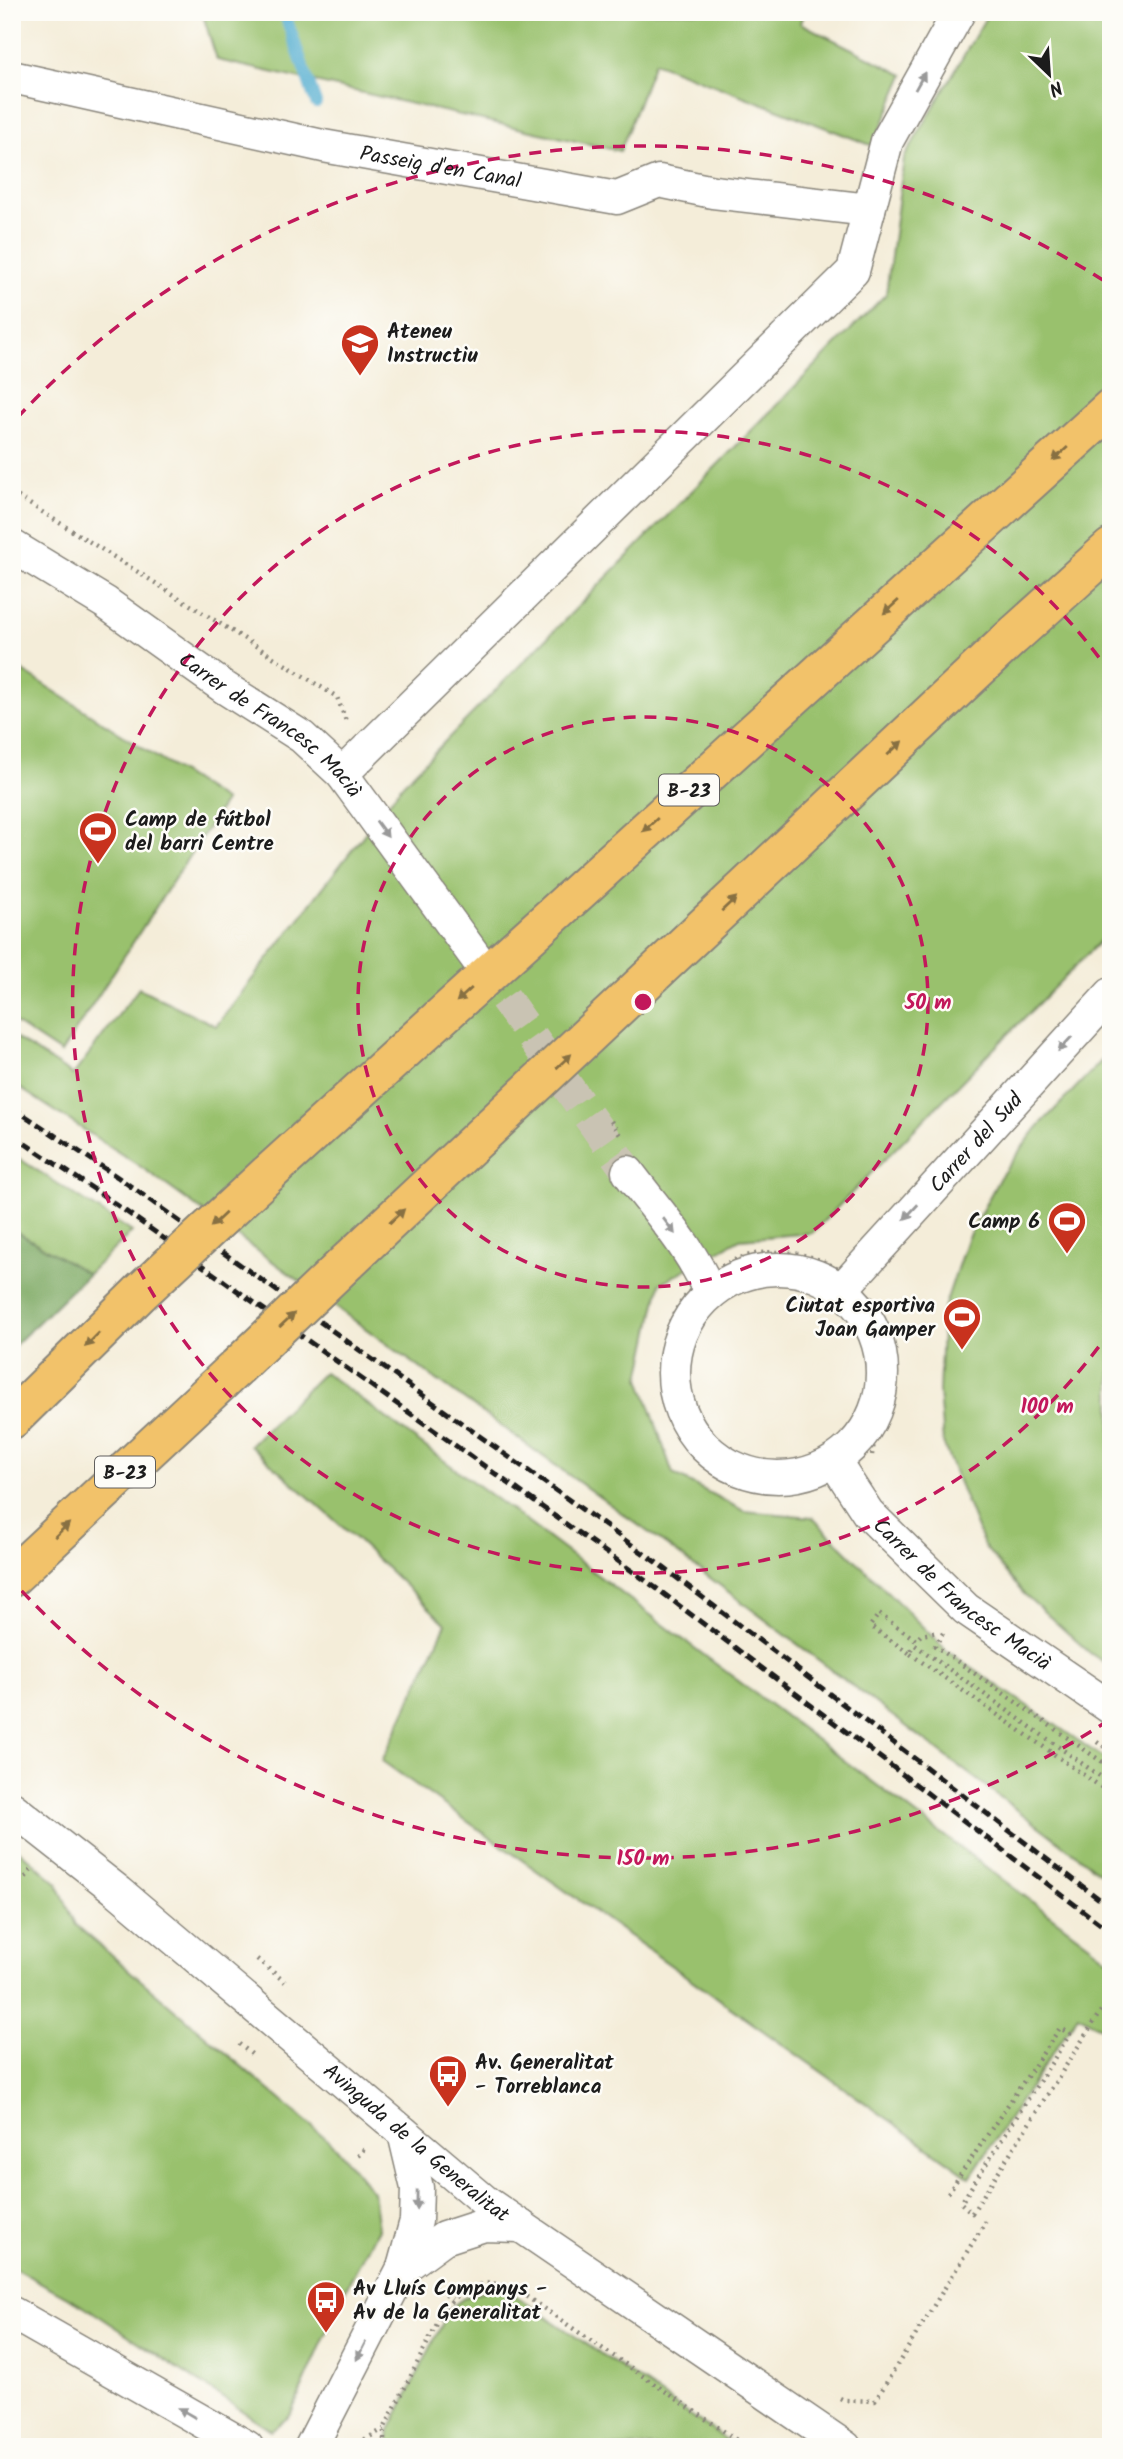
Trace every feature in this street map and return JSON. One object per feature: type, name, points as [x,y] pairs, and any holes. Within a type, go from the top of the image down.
[{"type":"highway","name":"B-23","points":[[12,1419],[268,1174],[1111,408]]},
{"type":"highway","name":"B-23","points":[[12,1577],[1012,637],[1111,548]]},
{"type":"street","points":[[342,774],[853,271],[887,141],[959,12]]},
{"type":"street","name":"Passeig d'en Canal","points":[[12,77],[323,146],[617,198],[659,181],[713,192],[869,210]]},
{"type":"street","name":"Carrer de Francesc Macià","points":[[12,546],[106,603],[225,688],[302,737],[342,774],[477,960]]},
{"type":"street","name":"Carrer del Sud","points":[[841,1290],[1111,994]]},
{"type":"street","points":[[628,1172],[683,1246],[711,1278],[728,1282],[754,1272],[777,1269],[803,1272],[841,1290],[859,1306],[880,1347],[883,1374],[878,1402],[859,1439],[827,1466],[794,1476],[767,1477],[734,1468],[715,1456],[693,1434],[677,1402],[675,1357],[688,1321],[711,1278]]},
{"type":"street","name":"Carrer de Francesc Macià","points":[[834,1461],[868,1513],[966,1609],[1111,1708]]},
{"type":"street","name":"Avinguda de la Generalitat","points":[[12,1808],[119,1892],[487,2203],[845,2447]]},
{"type":"street","points":[[311,2447],[403,2268],[416,2221],[417,2188],[404,2133]]},
{"type":"street","points":[[403,2268],[444,2238],[484,2225],[521,2226]]},
{"type":"street","points":[[12,2313],[247,2447]]},
{"type":"path","points":[[12,494],[337,697]]},
{"type":"path","points":[[711,1278],[682,1299],[669,1322],[661,1347],[659,1373],[671,1422],[686,1444],[704,1462],[726,1476],[750,1484],[803,1484]]},
{"type":"path","points":[[921,1635],[916,1640],[880,1614],[870,1626],[1111,1794]]},
{"type":"path","name":"Carrer de Francesc Macià","points":[[944,1631],[935,1646],[1111,1768]]},
{"type":"path","points":[[909,1653],[915,1645],[1111,1784]]},
{"type":"path","points":[[12,1877],[24,1878],[37,1864]]},
{"type":"path","points":[[948,2193],[1060,2028],[1070,2034],[961,2203],[972,2213],[1111,1995]]},
{"type":"path","points":[[358,2156],[363,2149]]},
{"type":"path","points":[[832,2393],[844,2400],[875,2401],[986,2221]]},
{"type":"path","points":[[384,2447],[384,2429],[443,2310],[452,2298],[478,2285],[499,2284],[527,2297],[747,2447]]},
{"type":"path","points":[[352,2447],[384,2429]]},
{"type":"green space","points":[[202,12],[804,12],[800,23],[904,75],[873,146],[654,62],[620,151],[217,60]]},
{"type":"green space","points":[[989,12],[1111,12],[1111,930],[812,1233],[740,1239],[660,1284],[640,1378],[673,1474],[744,1511],[812,1517],[947,1651],[1111,1763],[1111,1881],[673,1550],[144,1169],[12,1083],[12,1036],[73,1075],[139,988],[216,1026],[403,784],[886,294],[904,158]]},
{"type":"green space","name":"Camp de fútbol del barri Centre","points":[[12,664],[225,801],[61,1053],[12,1021]]},
{"type":"green space","points":[[1111,1051],[1111,1667],[1090,1653],[1022,1592],[984,1546],[943,1443],[939,1391],[943,1311],[967,1239],[1000,1177],[1037,1128]]},
{"type":"green space","points":[[12,1154],[132,1232],[88,1274],[12,1229]]},
{"type":"green space","points":[[12,1229],[88,1274],[12,1348]]},
{"type":"green space","points":[[324,1372],[1111,1961],[1111,2033],[1078,2015],[970,2177],[382,1761],[446,1624],[250,1445]]},
{"type":"green space","points":[[12,1844],[57,1883],[76,1925],[336,2147],[373,2192],[378,2229],[346,2288],[290,2416],[271,2430],[84,2306],[12,2267]]},
{"type":"green space","points":[[494,2289],[516,2296],[737,2447],[388,2447],[390,2430],[448,2312],[468,2296]]},
{"type":"waterway","points":[[284,12],[316,103]]},
{"type":"tunnel","points":[[477,959],[628,1172]]},
{"type":"railway","points":[[12,1107],[119,1178],[664,1568],[1111,1908]]},
{"type":"railway","points":[[12,1135],[107,1198],[656,1588],[1111,1932]]},
{"type":"place","name":"Ateneu Instructiu","points":[[360,377]]},
{"type":"place","name":"Camp de fútbol del barri Centre","points":[[98,865]]},
{"type":"place","name":"Camp 6","points":[[1067,1255]]},
{"type":"place","name":"Ciutat esportiva Joan Gamper","points":[[962,1351]]},
{"type":"place","name":"Av. Generalitat - Torreblanca","points":[[448,2108]]},
{"type":"place","name":"Av Lluís Companys - Av de la Generalitat","points":[[326,2334]]}]
